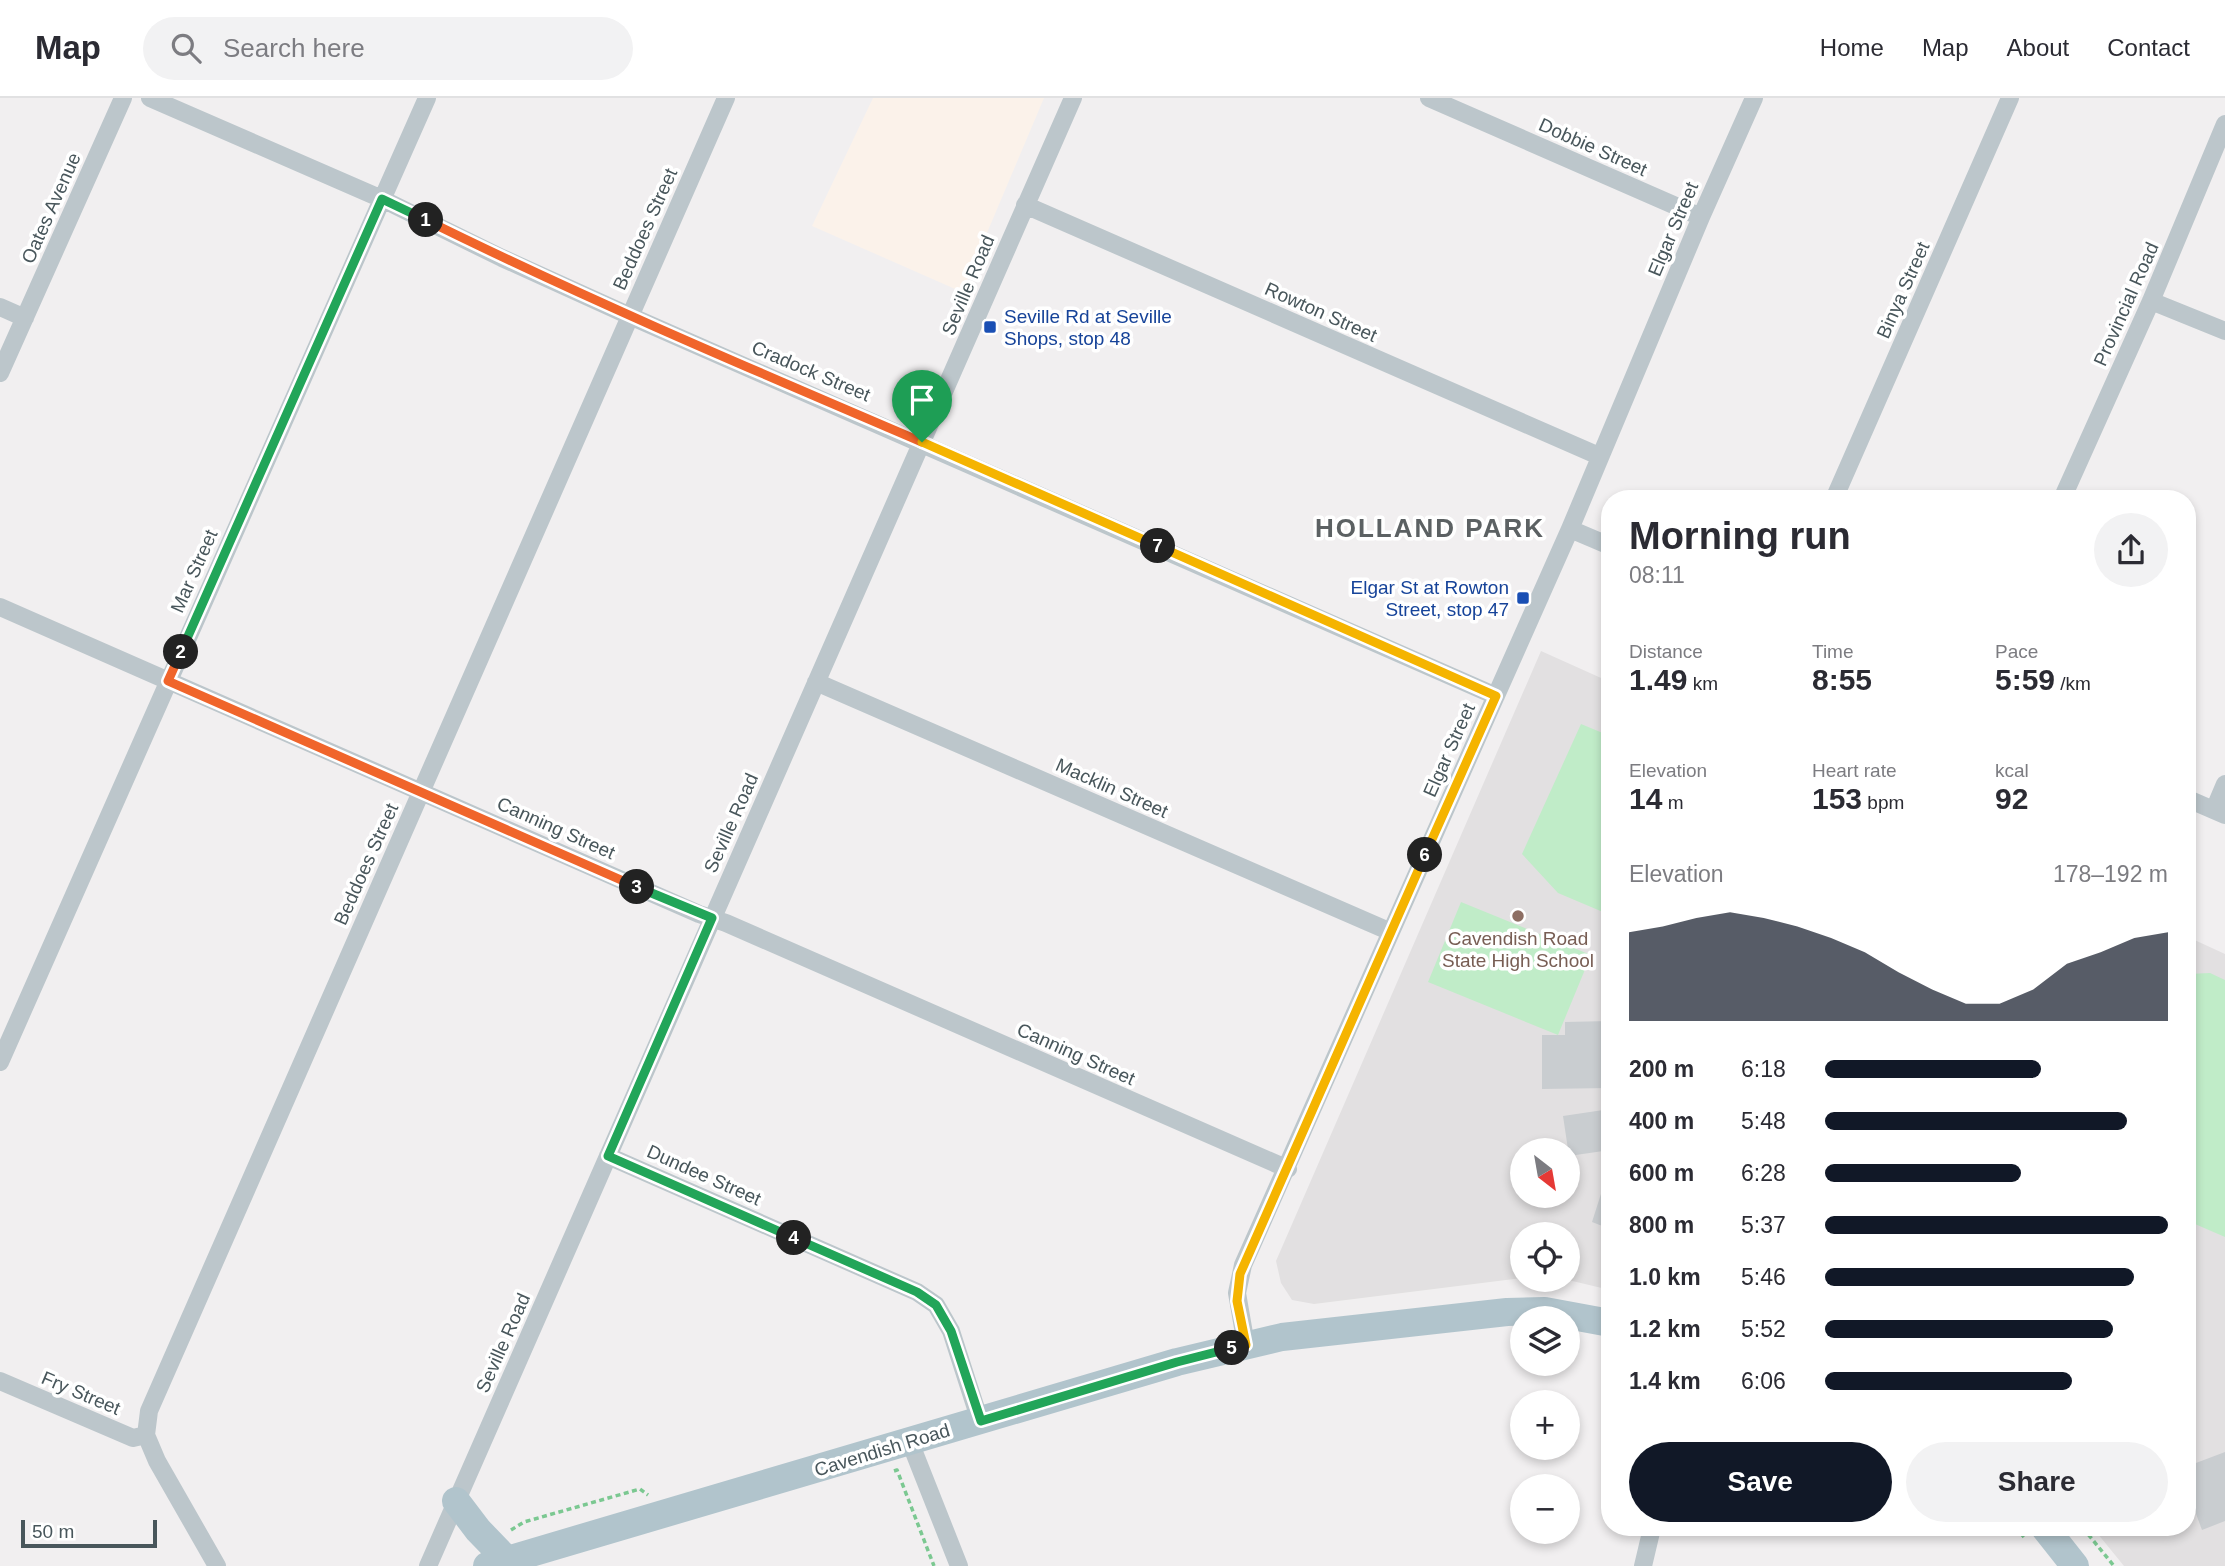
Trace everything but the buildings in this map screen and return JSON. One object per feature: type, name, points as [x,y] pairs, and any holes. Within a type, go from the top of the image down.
[{"type":"main road","name":"Cavendish Road","points":[[497,1563],[1177,1362],[1246,1345],[1321,1331],[1531,1310],[1562,1313],[1601,1322]]},
{"type":"main road","points":[[456,1501],[478,1530],[497,1563]]},
{"type":"main road","points":[[2051,1536],[2075,1566]]},
{"type":"street","name":"Oates Avenue","points":[[0,373],[123,98]]},
{"type":"street","name":"Cradock Street","points":[[150,98],[382,199],[502,258],[630,316],[1496,696]]},
{"type":"street","name":"Mar Street","points":[[0,1062],[427,98]]},
{"type":"street","name":"Beddoes Street","points":[[146,1435],[149,1411],[726,98]]},
{"type":"street","name":"Seville Road","points":[[428,1566],[1073,98]]},
{"type":"street","name":"Dobbie Street","points":[[1429,98],[1701,217]]},
{"type":"street","name":"Elgar Street","points":[[1246,1345],[1237,1301],[1240,1274],[1570,529],[1754,98]]},
{"type":"street","name":"Binya Street","points":[[1838,490],[2010,98]]},
{"type":"street","name":"Provincial Road","points":[[2066,490],[2151,301],[2225,124]]},
{"type":"street","name":"Rowton Street","points":[[1025,205],[1599,456]]},
{"type":"street","points":[[2151,301],[2225,331]]},
{"type":"street","points":[[0,307],[25,318]]},
{"type":"street","points":[[1570,529],[1601,542]]},
{"type":"street","name":"Canning Street","points":[[0,607],[1288,1170]]},
{"type":"street","name":"Macklin Street","points":[[817,682],[1391,932]]},
{"type":"street","points":[[2196,802],[2219,812],[2225,784]]},
{"type":"street","name":"Dundee Street","points":[[608,1156],[917,1292],[936,1305],[951,1331],[981,1421]]},
{"type":"street","name":"Fry Street","points":[[0,1381],[133,1438],[146,1435]]},
{"type":"street","points":[[146,1435],[157,1461],[217,1566]]},
{"type":"street","points":[[910,1442],[959,1566]]},
{"type":"street","points":[[1643,1566],[1650,1536]]},
{"type":"path","points":[[884,1474],[897,1470],[934,1566]]},
{"type":"path","points":[[506,1532],[524,1522],[640,1489],[648,1495],[660,1491]]},
{"type":"path","points":[[2090,1536],[2114,1566]]},
{"type":"shaded area","points":[[873,98],[1044,98],[962,292],[812,226]]},
{"type":"shaded area","name":"Cavendish Road State High School","points":[[1541,651],[1601,678],[1601,1288],[1580,1283],[1580,1222],[1510,1222],[1510,1280],[1314,1304],[1292,1300],[1281,1283],[1276,1261]]},
{"type":"shaded area","points":[[2196,941],[2225,954],[2225,1566],[2124,1566],[2100,1536],[2196,1536]]},
{"type":"green space","points":[[1581,724],[1601,732],[1601,911],[1558,893],[1522,854]]},
{"type":"green space","points":[[1461,902],[1591,955],[1558,1035],[1428,982]]},
{"type":"green space","points":[[2210,973],[2225,980],[2225,1237],[2196,1224],[2196,974]]},
{"type":"place","name":"Seville Rd at Seville Shops, stop 48","points":[[990,327]]},
{"type":"place","name":"Elgar St at Rowton Street, stop 47","points":[[1523,598]]},
{"type":"place","name":"Cavendish Road State High School","points":[[1518,916]]},
{"type":"district","name":"HOLLAND PARK","points":[[1430,528]]},
{"type":"route","points":[[382,199],[502,258],[630,316],[922,442],[1496,696],[1288,1170],[1243,1265],[1237,1293],[1246,1345],[1177,1362],[981,1421],[951,1331],[936,1305],[917,1292],[608,1156],[712,918],[168,681],[382,199]]}]
